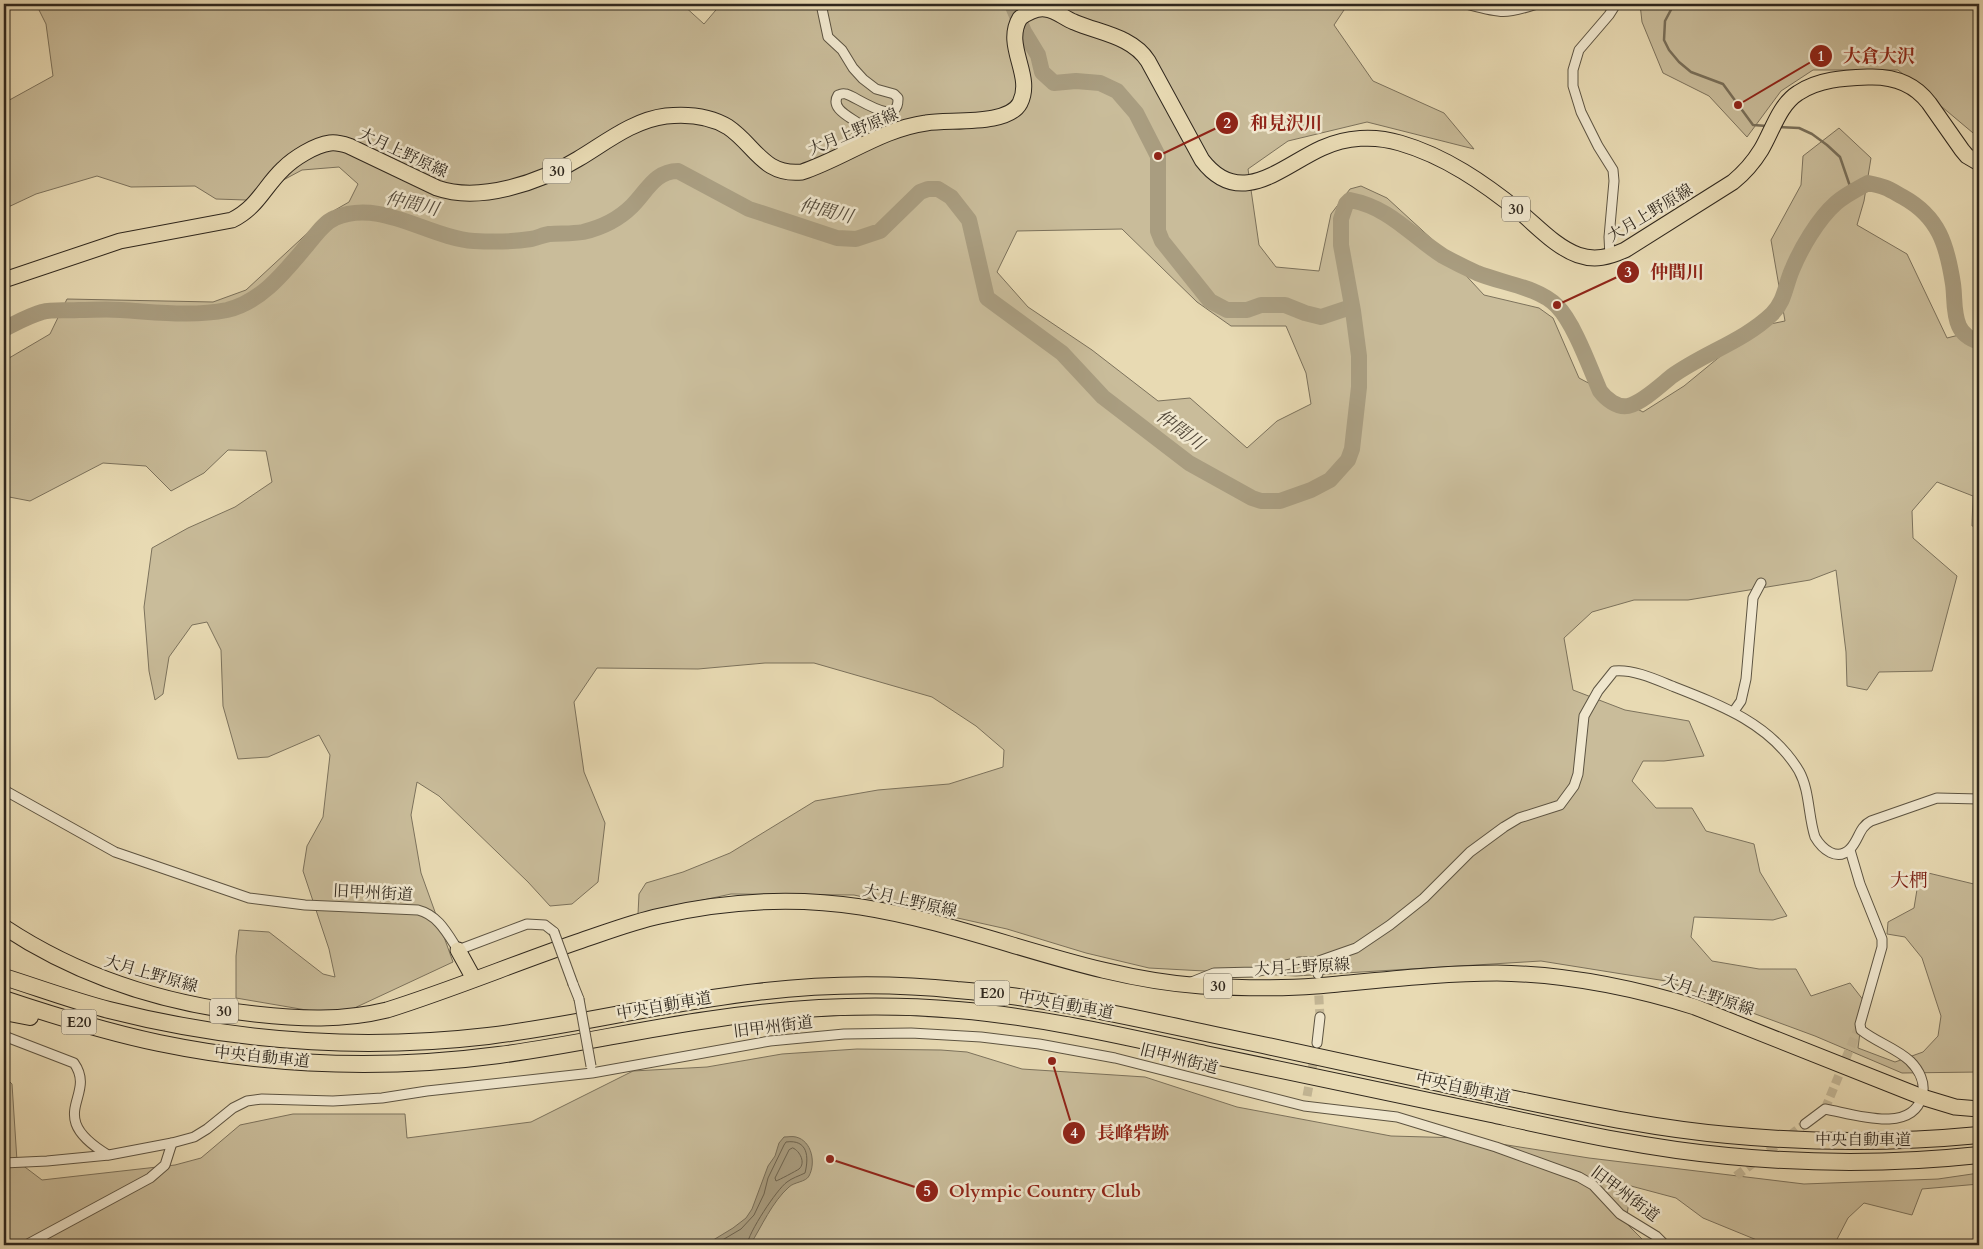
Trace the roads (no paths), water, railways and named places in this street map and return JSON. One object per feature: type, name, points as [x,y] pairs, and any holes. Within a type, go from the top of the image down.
[{"type":"highway","name":"中央自動車道","points":[[4,977],[105,1009],[216,1033],[276,1040],[373,1044],[491,1036],[700,1000],[809,987],[867,985],[954,989],[1099,1010],[1558,1108],[1670,1128],[1726,1135],[1835,1141],[1897,1141],[1979,1135]]},
{"type":"highway","name":"中央自動車道","points":[[4,999],[87,1025],[155,1042],[260,1059],[317,1063],[436,1061],[516,1052],[705,1020],[807,1008],[859,1006],[937,1009],[1004,1015],[1105,1032],[1542,1125],[1667,1148],[1725,1156],[1835,1161],[1895,1161],[1979,1155]]},
{"type":"highway","points":[[4,1012],[155,1042]]},
{"type":"main road","name":"大月上野原線","points":[[4,280],[120,241],[232,220],[245,213],[288,164],[304,154],[330,143],[349,146],[450,193],[465,194],[508,188],[543,177],[576,161],[631,127],[652,118],[667,116],[699,117],[719,122],[736,134],[764,162],[782,171],[802,172],[891,132],[907,127],[948,120],[994,119],[1005,116],[1014,110],[1022,98],[1024,86],[1014,42],[1014,32],[1020,18],[1043,7],[1073,22],[1138,48],[1148,61],[1202,160],[1210,169],[1225,179],[1245,184],[1262,181],[1322,148],[1343,141],[1366,138],[1396,141],[1452,164],[1498,194],[1566,250],[1592,259],[1610,257],[1637,244],[1742,174],[1760,151],[1782,111],[1792,98],[1808,87],[1840,78],[1883,77],[1911,86],[1926,99],[1967,156],[1979,163]]},
{"type":"main road","name":"大月上野原線","points":[[4,927],[70,964],[110,982],[175,1001],[207,1008],[247,1014],[315,1020],[351,1017],[386,1010],[614,929],[658,916],[723,906],[794,902],[830,903],[892,913],[1127,976],[1186,984],[1250,988],[1312,986],[1414,976],[1496,973],[1533,974],[1600,983],[1661,996],[1695,1007],[1922,1097],[1955,1107],[1979,1109]]},
{"type":"main road","points":[[458,950],[474,979]]},
{"type":"street","points":[[821,4],[828,37],[842,50],[853,68],[863,79],[876,88],[894,94],[898,98],[896,106],[886,112],[878,110],[848,94],[838,95],[836,105],[841,112],[858,123],[857,137],[838,150],[837,157]]},
{"type":"street","points":[[1466,4],[1497,12],[1514,12],[1537,4]]},
{"type":"street","points":[[1610,257],[1609,237],[1614,181],[1613,170],[1598,146],[1581,112],[1573,86],[1573,70],[1579,50],[1610,15],[1616,4]]},
{"type":"street","points":[[1734,711],[1741,701],[1746,679],[1754,598],[1761,583]]},
{"type":"street","points":[[1186,984],[1214,973],[1255,972],[1299,962],[1316,962],[1356,948],[1371,939],[1424,898],[1470,852],[1504,827],[1520,818],[1560,805],[1574,786],[1578,774],[1584,716],[1598,690],[1614,671],[1622,670],[1653,678],[1734,711],[1775,741],[1782,747],[1799,772],[1805,786],[1813,831],[1820,845],[1830,853],[1836,854],[1850,850]]},
{"type":"street","name":"旧甲州街道","points":[[4,790],[115,852],[249,898],[305,905],[405,909],[425,912],[436,919],[458,950]]},
{"type":"street","points":[[1805,1124],[1825,1109],[1891,1120],[1913,1112],[1922,1097],[1922,1081],[1914,1067],[1901,1054],[1861,1030],[1860,1024],[1882,947],[1882,939],[1860,884],[1850,850],[1862,828],[1871,821],[1937,798],[1979,799]]},
{"type":"street","points":[[458,950],[527,924],[545,925],[554,932],[579,999],[591,1070]]},
{"type":"street","points":[[1316,962],[1318,974]]},
{"type":"street","points":[[1317,1043],[1320,1017]]},
{"type":"street","name":"旧甲州街道","points":[[4,1163],[108,1155],[172,1144],[194,1137],[207,1130],[233,1108],[247,1101],[262,1099],[333,1101],[382,1098],[591,1070],[770,1041],[844,1034],[911,1033],[1029,1042],[1107,1056],[1304,1106],[1397,1117],[1496,1148],[1579,1177],[1593,1186],[1620,1214],[1656,1236],[1665,1245]]},
{"type":"street","points":[[4,1036],[74,1063],[81,1077],[74,1117],[77,1127],[83,1137],[108,1155]]},
{"type":"street","points":[[1304,1106],[1307,1096]]},
{"type":"street","points":[[26,1245],[150,1178],[165,1165],[172,1144]]},
{"type":"water","points":[[784,1137],[794,1137],[806,1143],[812,1159],[809,1176],[805,1180],[791,1185],[783,1193],[772,1207],[750,1245],[705,1245],[746,1218],[752,1209],[768,1166]]},
{"type":"waterway","points":[[1012,4],[1024,32],[1038,55],[1042,72],[1054,83],[1076,81],[1100,83],[1117,91],[1136,113],[1158,156],[1158,231],[1162,241],[1210,301],[1227,310],[1247,310],[1261,305],[1285,305],[1321,317],[1351,307]]},
{"type":"waterway","points":[[1674,4],[1665,21],[1664,40],[1669,50],[1691,72],[1723,84],[1753,125],[1767,126]]},
{"type":"waterway","points":[[1778,127],[1799,128],[1812,134],[1827,145],[1840,157],[1852,192]]},
{"type":"waterway","name":"仲間川","points":[[4,329],[42,312],[51,311],[110,310],[187,314],[214,312],[240,306],[272,284],[327,223],[335,218],[352,213],[387,216],[457,238],[474,241],[502,242],[533,239],[549,234],[583,232],[603,225],[627,211],[657,178],[663,174],[678,171],[749,209],[837,238],[856,239],[880,231],[920,192],[928,189],[938,189],[951,197],[969,220],[987,298],[1062,353],[1103,397],[1189,463],[1252,498],[1261,501],[1280,501],[1311,490],[1330,480],[1348,460],[1352,449],[1359,387],[1359,356],[1341,245],[1341,219],[1346,204],[1350,200],[1377,209],[1389,216],[1431,248],[1460,265],[1487,277],[1540,294],[1557,306],[1569,323],[1581,346],[1600,391],[1609,400],[1620,406],[1628,406],[1639,401],[1684,368],[1749,332],[1772,314],[1782,299],[1800,252],[1817,225],[1840,200],[1868,183],[1887,188],[1903,197],[1915,205],[1933,223],[1948,257],[1959,326],[1967,336],[1979,342]]},
{"type":"tunnel","points":[[1318,982],[1320,1017]]},
{"type":"tunnel","points":[[1825,1109],[1860,1024]]},
{"type":"tunnel","points":[[1307,1096],[1315,1053]]},
{"type":"tunnel","points":[[1736,1176],[1805,1124]]},
{"type":"place","name":"大倉大沢","points":[[1738,105]]},
{"type":"place","name":"和見沢川","points":[[1158,156]]},
{"type":"place","name":"仲間川","points":[[1557,305]]},
{"type":"place","name":"長峰砦跡","points":[[1052,1061]]},
{"type":"place","name":"Olympic Country Club","points":[[830,1159]]},
{"type":"district","name":"大椚","points":[[1909,881]]}]
